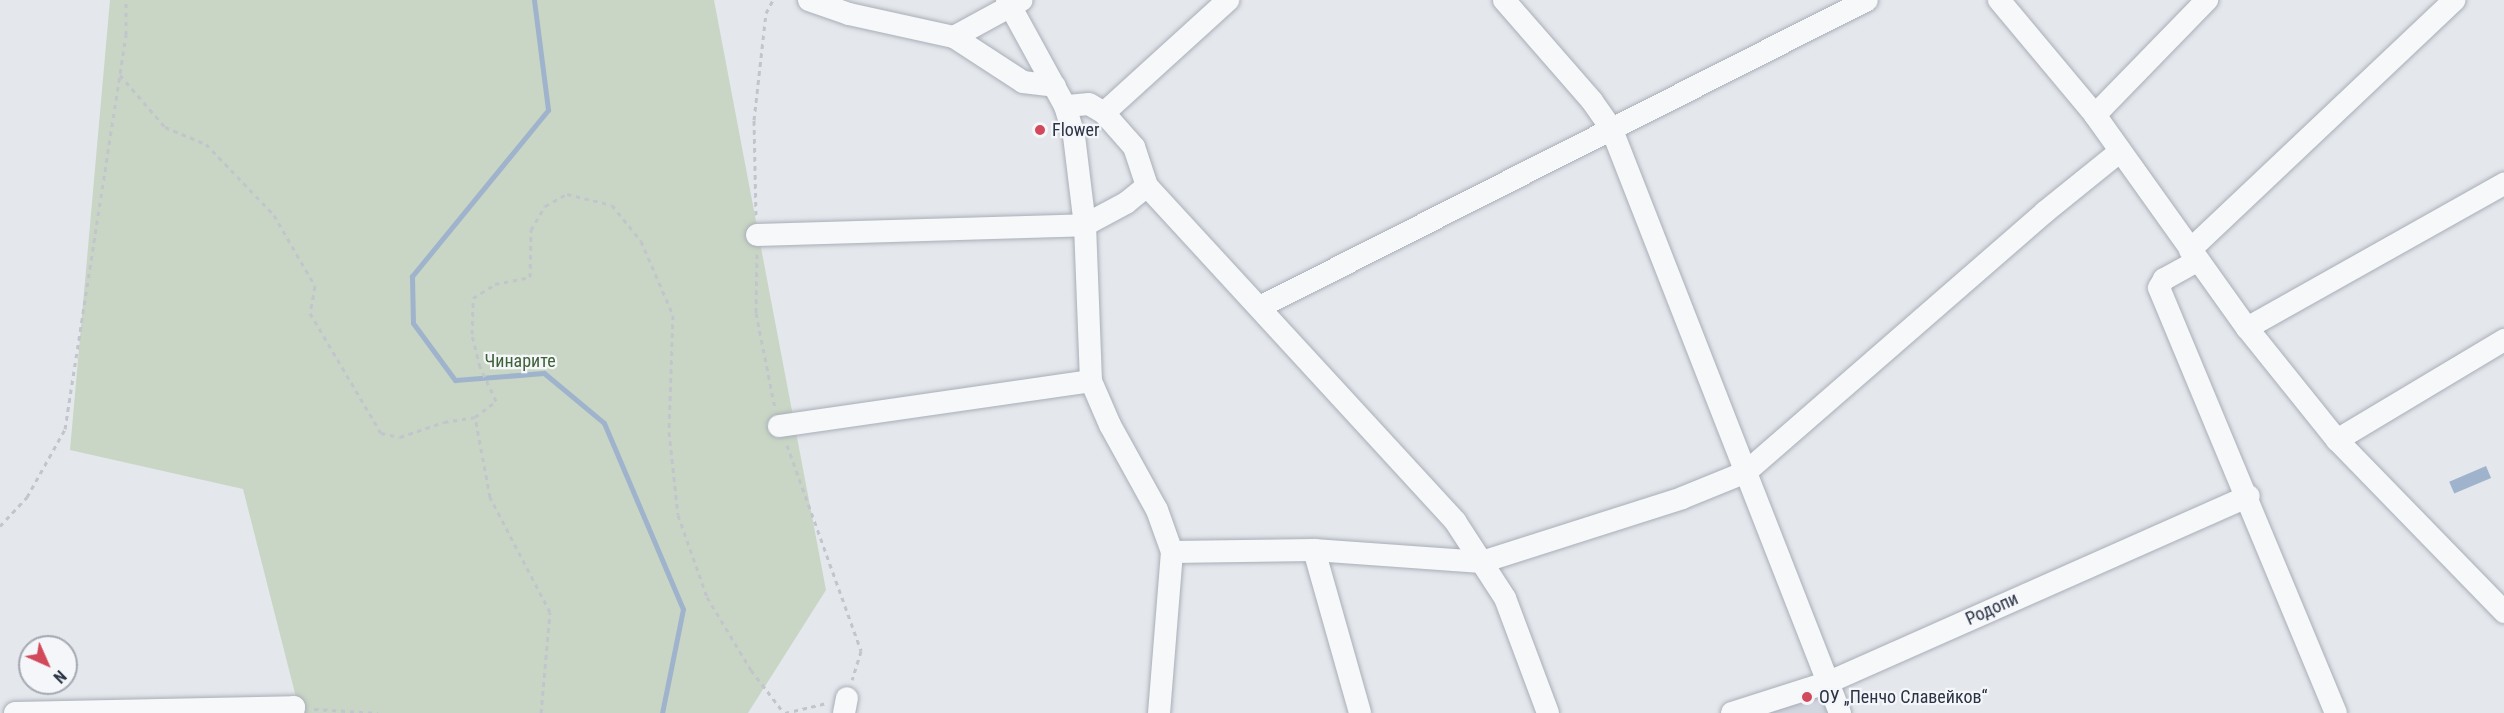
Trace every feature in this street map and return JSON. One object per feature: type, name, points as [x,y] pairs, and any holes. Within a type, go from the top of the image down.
[{"type":"street","points":[[809,0],[849,14],[954,37],[1023,82],[1089,104],[1104,113],[1134,147],[1147,186],[1260,306],[1455,521],[1505,598],[1548,713]]},
{"type":"street","points":[[1104,113],[1228,0]]},
{"type":"street","points":[[1504,0],[1592,101],[1612,130],[1840,713]]},
{"type":"street","points":[[1260,306],[1867,0]]},
{"type":"street","points":[[1999,0],[2095,115],[2118,153],[2193,256],[2247,328],[2337,440],[2504,612]]},
{"type":"street","points":[[2095,115],[2207,0]]},
{"type":"street","points":[[2336,713],[2249,496],[2159,288],[2164,279],[2193,256],[2454,0]]},
{"type":"street","points":[[954,37],[1013,2],[1060,96],[1074,136],[1085,225],[1091,381],[1110,425],[1157,510],[1172,552],[1159,713]]},
{"type":"street","points":[[1172,552],[1314,550],[1482,562],[1682,498],[1746,472],[2045,212],[2118,153]]},
{"type":"street","points":[[2247,328],[2504,184]]},
{"type":"street","points":[[757,235],[1085,225],[1126,203],[1147,186]]},
{"type":"street","points":[[2337,440],[2504,340]]},
{"type":"street","points":[[779,426],[1091,381]]},
{"type":"street","name":"Родопи","points":[[1732,713],[1829,682],[2249,496]]},
{"type":"street","points":[[1314,550],[1359,713]]},
{"type":"street","points":[[15,713],[294,710]]},
{"type":"path","points":[[0,526],[27,497],[65,429],[120,75],[126,0]]},
{"type":"path","points":[[120,75],[165,127],[206,144],[274,214],[315,286],[310,313],[381,433],[400,437],[475,417],[496,401],[480,367],[472,334],[473,298],[495,284],[530,277],[531,230],[545,206],[567,194],[612,205],[640,241],[673,315],[669,432],[678,515],[707,597],[752,670],[785,713],[845,705],[861,651],[836,574],[779,426],[756,313],[757,235],[754,120],[764,57],[766,14],[773,0]]},
{"type":"path","points":[[475,417],[490,496],[550,612],[541,713]]},
{"type":"path","points":[[294,710],[378,713]]},
{"type":"shaded area","name":"ОУ „Пенчо Славейков“","points":[[1829,682],[1840,713],[1732,713]]},
{"type":"green space","name":"Чинарите","points":[[110,0],[714,0],[826,590],[748,713],[300,713],[243,489],[70,450]]},
{"type":"water","points":[[2486,466],[2491,478],[2454,494],[2449,482]]},
{"type":"waterway","points":[[534,0],[548,110],[412,276],[413,323],[455,380],[544,373],[604,423],[683,609],[662,713]]},
{"type":"place","name":"Flower","points":[[1040,130]]},
{"type":"place","name":"ОУ „Пенчо Славейков“","points":[[1807,697]]}]
